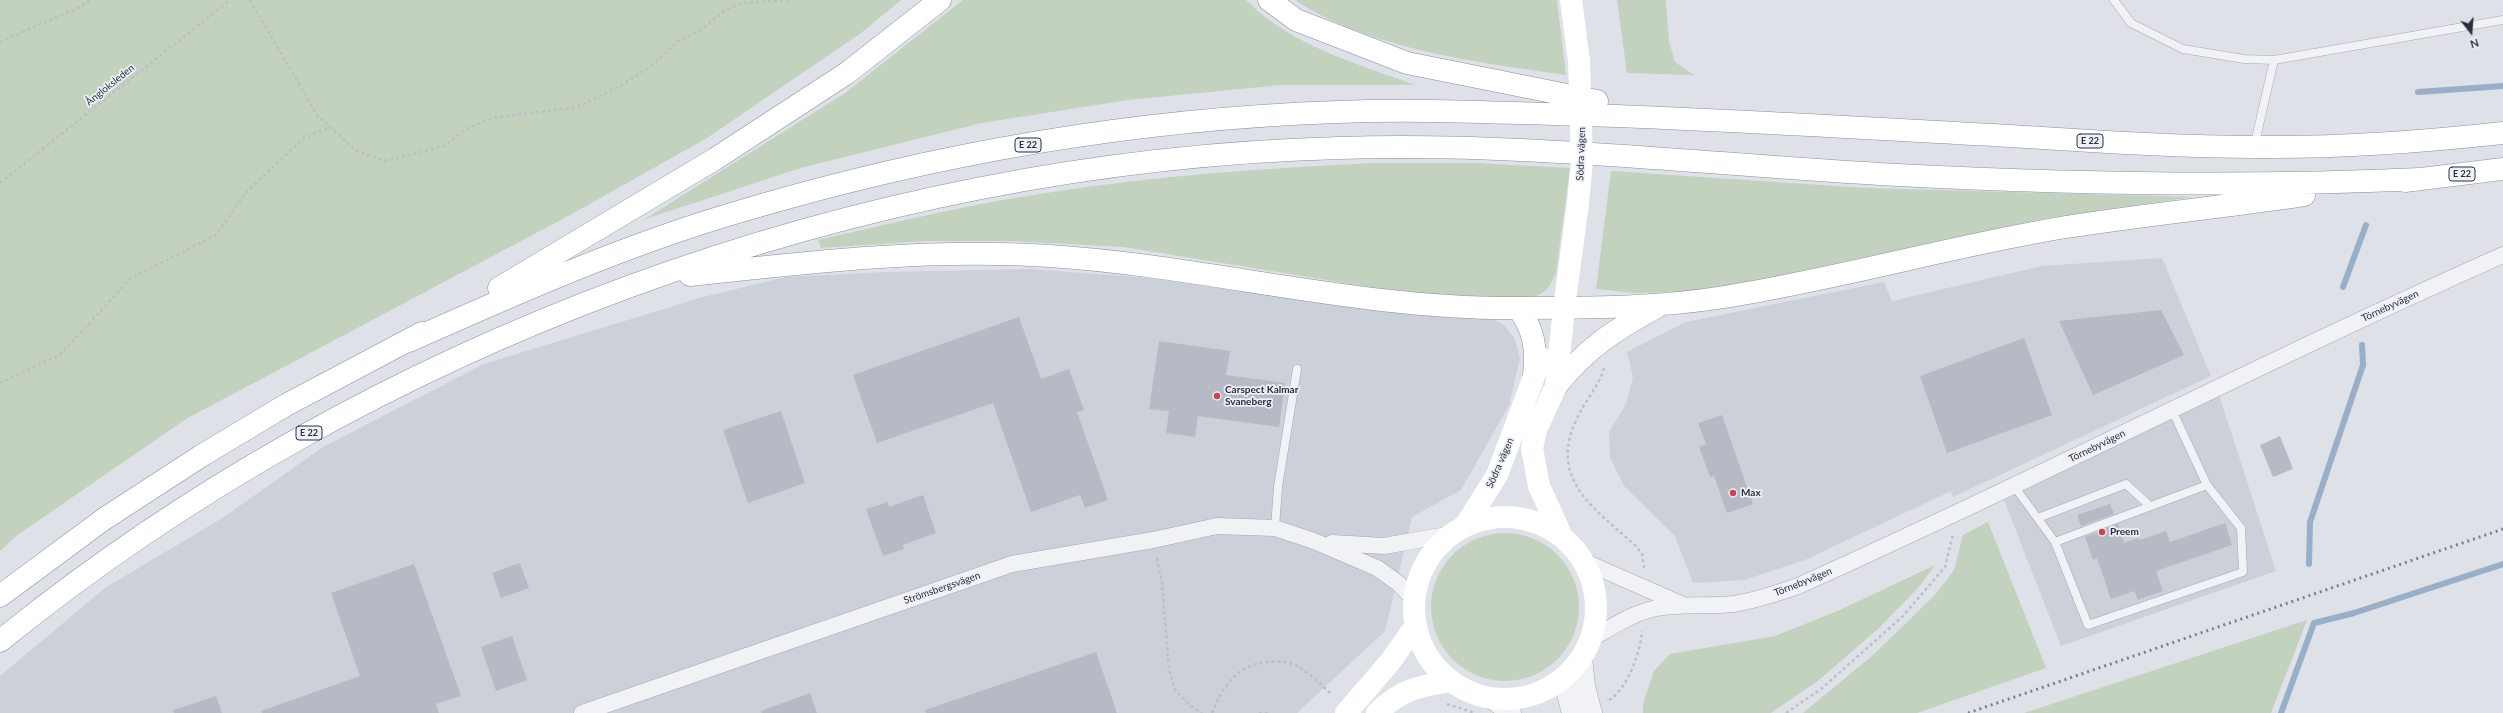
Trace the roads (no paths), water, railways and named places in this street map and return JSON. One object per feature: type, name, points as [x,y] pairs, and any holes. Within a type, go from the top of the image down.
[{"type":"main road","points":[[409,341],[715,159],[847,73],[940,0]]},
{"type":"main road","points":[[1269,0],[1296,20],[1407,63],[1677,117]]},
{"type":"main road","name":"Södra vägen","points":[[1562,537],[1539,486],[1532,448],[1536,430],[1556,386],[1582,161],[1579,61],[1571,0]]},
{"type":"main road","name":"E 22","points":[[0,596],[104,519],[202,456],[286,405],[409,341],[532,286],[635,246],[735,212],[949,158],[1085,135],[1206,120],[1339,112],[1471,112],[1677,117],[2152,144],[2254,148],[2417,142],[2503,133]]},
{"type":"main road","name":"E 22","points":[[0,641],[124,548],[306,435],[428,372],[544,320],[649,280],[745,248],[847,218],[956,193],[1096,168],[1209,156],[1337,148],[1465,147],[1902,175],[2148,183],[2280,184],[2420,178],[2503,169]]},
{"type":"main road","points":[[649,280],[823,261],[902,255],[970,254],[1049,256],[1122,263],[1347,296],[1426,304],[1518,308],[1660,305],[1732,296],[2059,228],[2420,178]]},
{"type":"main road","points":[[1556,386],[1593,346],[1622,326],[1660,305]]},
{"type":"main road","points":[[1518,308],[1527,321],[1532,333],[1536,357],[1534,375]]},
{"type":"main road","name":"Södra vägen","points":[[1459,530],[1497,475],[1534,375],[1564,308]]},
{"type":"main road","points":[[1515,518],[1542,525],[1562,537],[1583,560],[1594,586],[1596,599],[1595,620],[1586,648],[1563,679],[1531,695],[1505,699],[1492,698],[1470,692],[1450,681],[1428,656],[1416,625],[1415,600],[1418,581],[1426,563],[1438,547],[1459,530],[1486,519],[1515,518]]},
{"type":"main road","points":[[1346,713],[1390,662],[1416,625]]},
{"type":"main road","points":[[1377,713],[1400,694],[1411,689],[1450,681]]},
{"type":"street","name":"Törnebyvägen","points":[[1586,648],[1637,614],[1657,608],[1683,605],[1735,604],[1780,593],[2014,486],[2414,294],[2503,255]]},
{"type":"street","name":"Strömsbergsvägen","points":[[582,713],[1012,564],[1153,540],[1217,526],[1275,528],[1314,541],[1377,568],[1398,583],[1415,600]]},
{"type":"street","name":"Strömsbergsvägen","points":[[1314,541],[1360,546],[1384,546],[1459,530]]},
{"type":"street","name":"Törnebyvägen","points":[[1583,560],[1636,586],[1683,605]]},
{"type":"street","points":[[1585,712],[1586,648]]},
{"type":"street","points":[[1563,679],[1585,712]]},
{"type":"street","points":[[1492,698],[1511,713]]},
{"type":"lane","points":[[2114,0],[2131,23],[2183,50],[2244,59],[2274,60],[2503,20]]},
{"type":"lane","points":[[2254,148],[2274,60]]},
{"type":"lane","points":[[1275,528],[1278,487],[1296,369]]},
{"type":"lane","points":[[2014,486],[2055,542],[2088,625],[2243,572],[2241,528],[2207,485],[2172,410]]},
{"type":"lane","points":[[2038,518],[2126,484],[2150,506]]},
{"type":"lane","points":[[2055,542],[2207,485]]},
{"type":"waterway","points":[[2418,92],[2503,86]]},
{"type":"waterway","points":[[2343,287],[2366,225]]},
{"type":"waterway","points":[[2309,564],[2310,522],[2363,365],[2362,345]]},
{"type":"waterway","points":[[2281,713],[2314,623],[2354,613],[2503,564]]},
{"type":"railway","points":[[1968,713],[2503,529]]},
{"type":"place","name":"Carspect Kalmar Svaneberg","points":[[1217,396]]},
{"type":"place","name":"Max","points":[[1733,493]]},
{"type":"place","name":"Preem","points":[[2102,532]]}]
